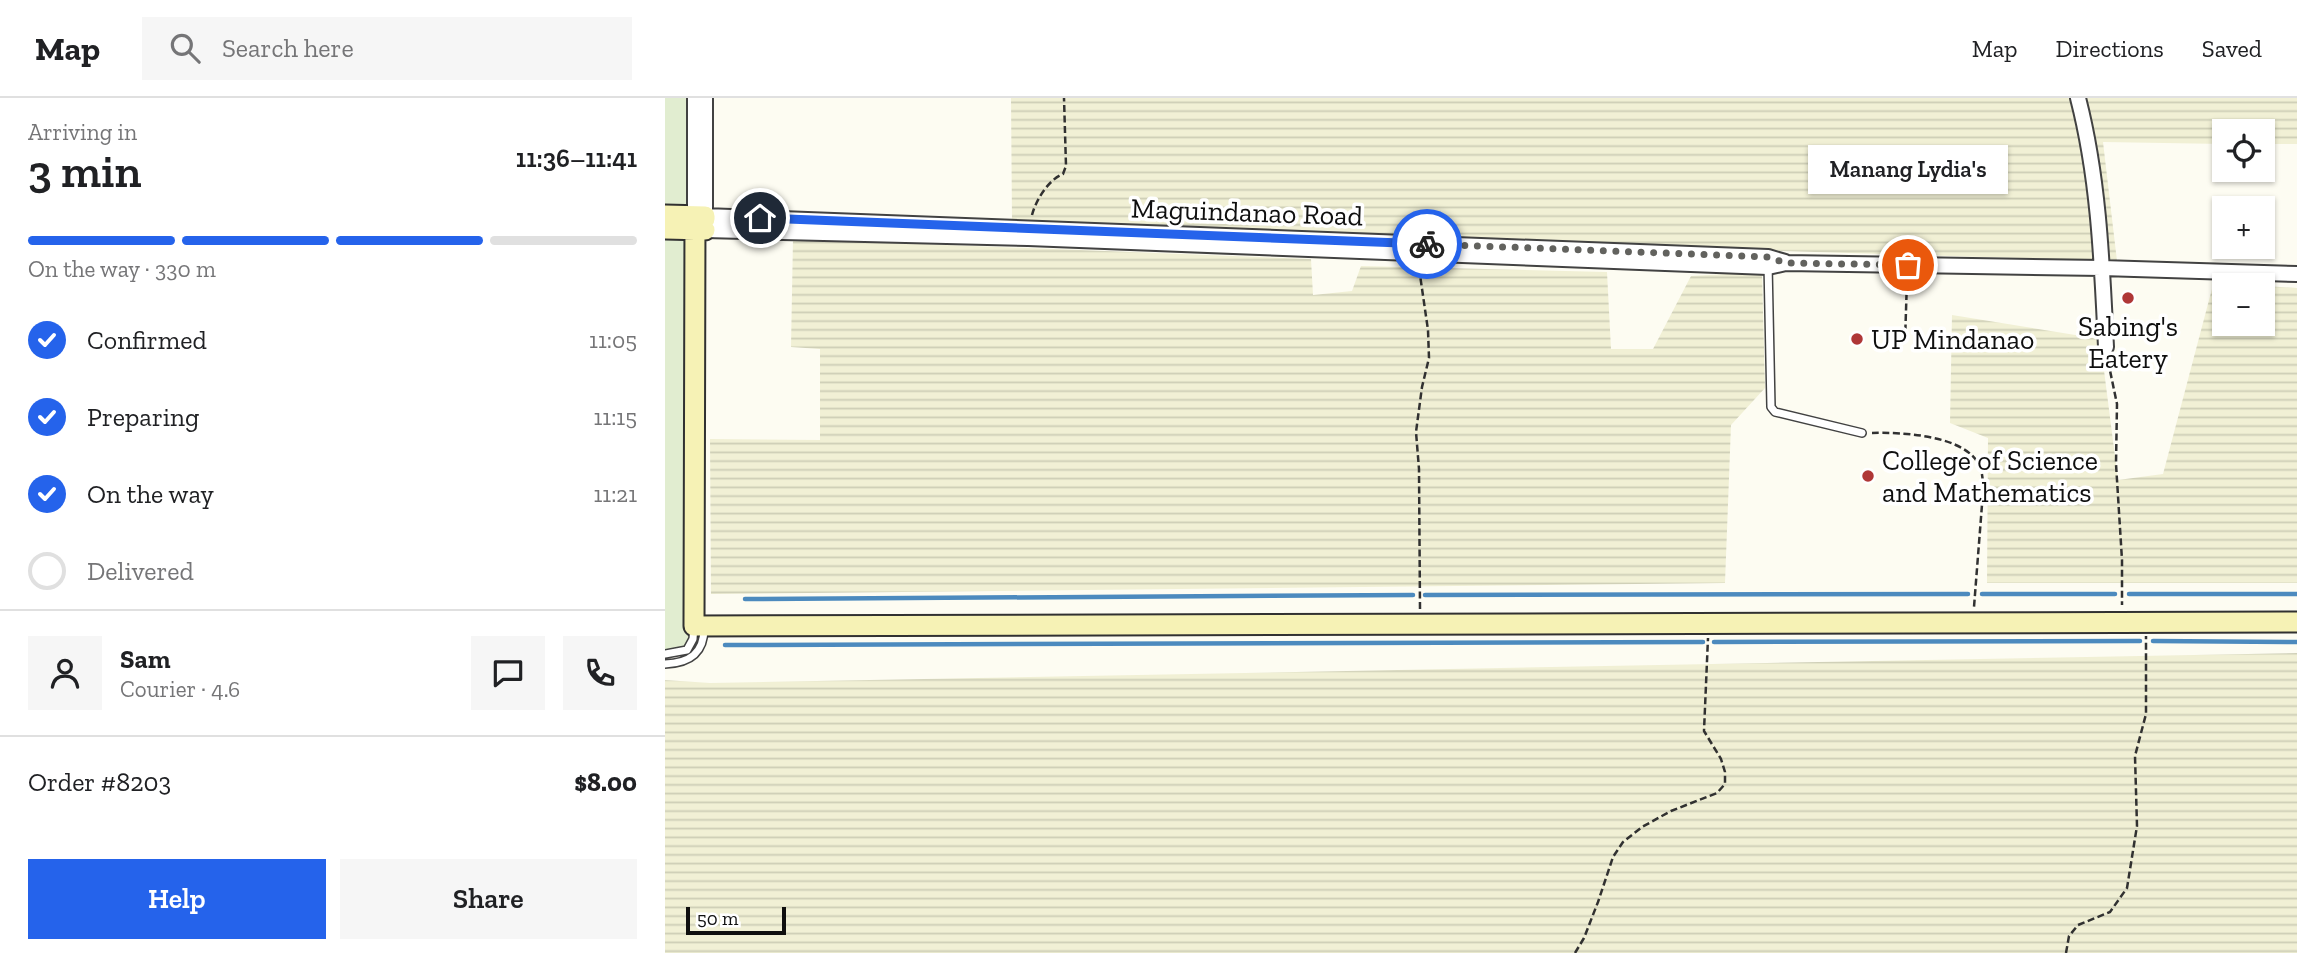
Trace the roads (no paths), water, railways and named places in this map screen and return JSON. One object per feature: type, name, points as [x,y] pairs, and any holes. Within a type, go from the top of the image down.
[{"type":"street","points":[[695,98],[700,223]]},
{"type":"street","points":[[705,98],[700,223],[699,621],[1345,620],[1708,624],[2122,612],[2297,611]]},
{"type":"street","points":[[2078,98],[2092,161],[2106,347]]},
{"type":"street","points":[[665,215],[700,223]]},
{"type":"street","points":[[665,229],[700,223]]},
{"type":"street","name":"Maguindanao Road","points":[[700,223],[1029,227],[1786,263],[2297,274]]},
{"type":"street","name":"Maguindanao Road","points":[[700,223],[1416,254],[1768,262]]},
{"type":"street","points":[[1345,620],[1420,614],[1973,618],[2145,623],[2297,622]]},
{"type":"lane","points":[[1768,262],[1771,407],[1775,412],[1862,433]]},
{"type":"lane","points":[[665,654],[688,650],[699,621]]},
{"type":"lane","points":[[665,664],[694,658],[700,650],[699,621]]},
{"type":"waterway","points":[[1425,595],[1968,594]]},
{"type":"waterway","points":[[1982,594],[2115,594]]},
{"type":"waterway","points":[[2129,594],[2297,594]]},
{"type":"waterway","points":[[745,599],[1413,595]]},
{"type":"waterway","points":[[1714,642],[2140,641]]},
{"type":"waterway","points":[[2153,641],[2297,642]]},
{"type":"waterway","points":[[725,645],[1703,642]]},
{"type":"place","name":"Manang Lydia's","points":[[1908,265]]},
{"type":"place","name":"Sabing's Eatery","points":[[2128,298]]},
{"type":"place","name":"UP Mindanao","points":[[1857,339]]},
{"type":"place","name":"College of Science and Mathematics","points":[[1868,476]]}]
